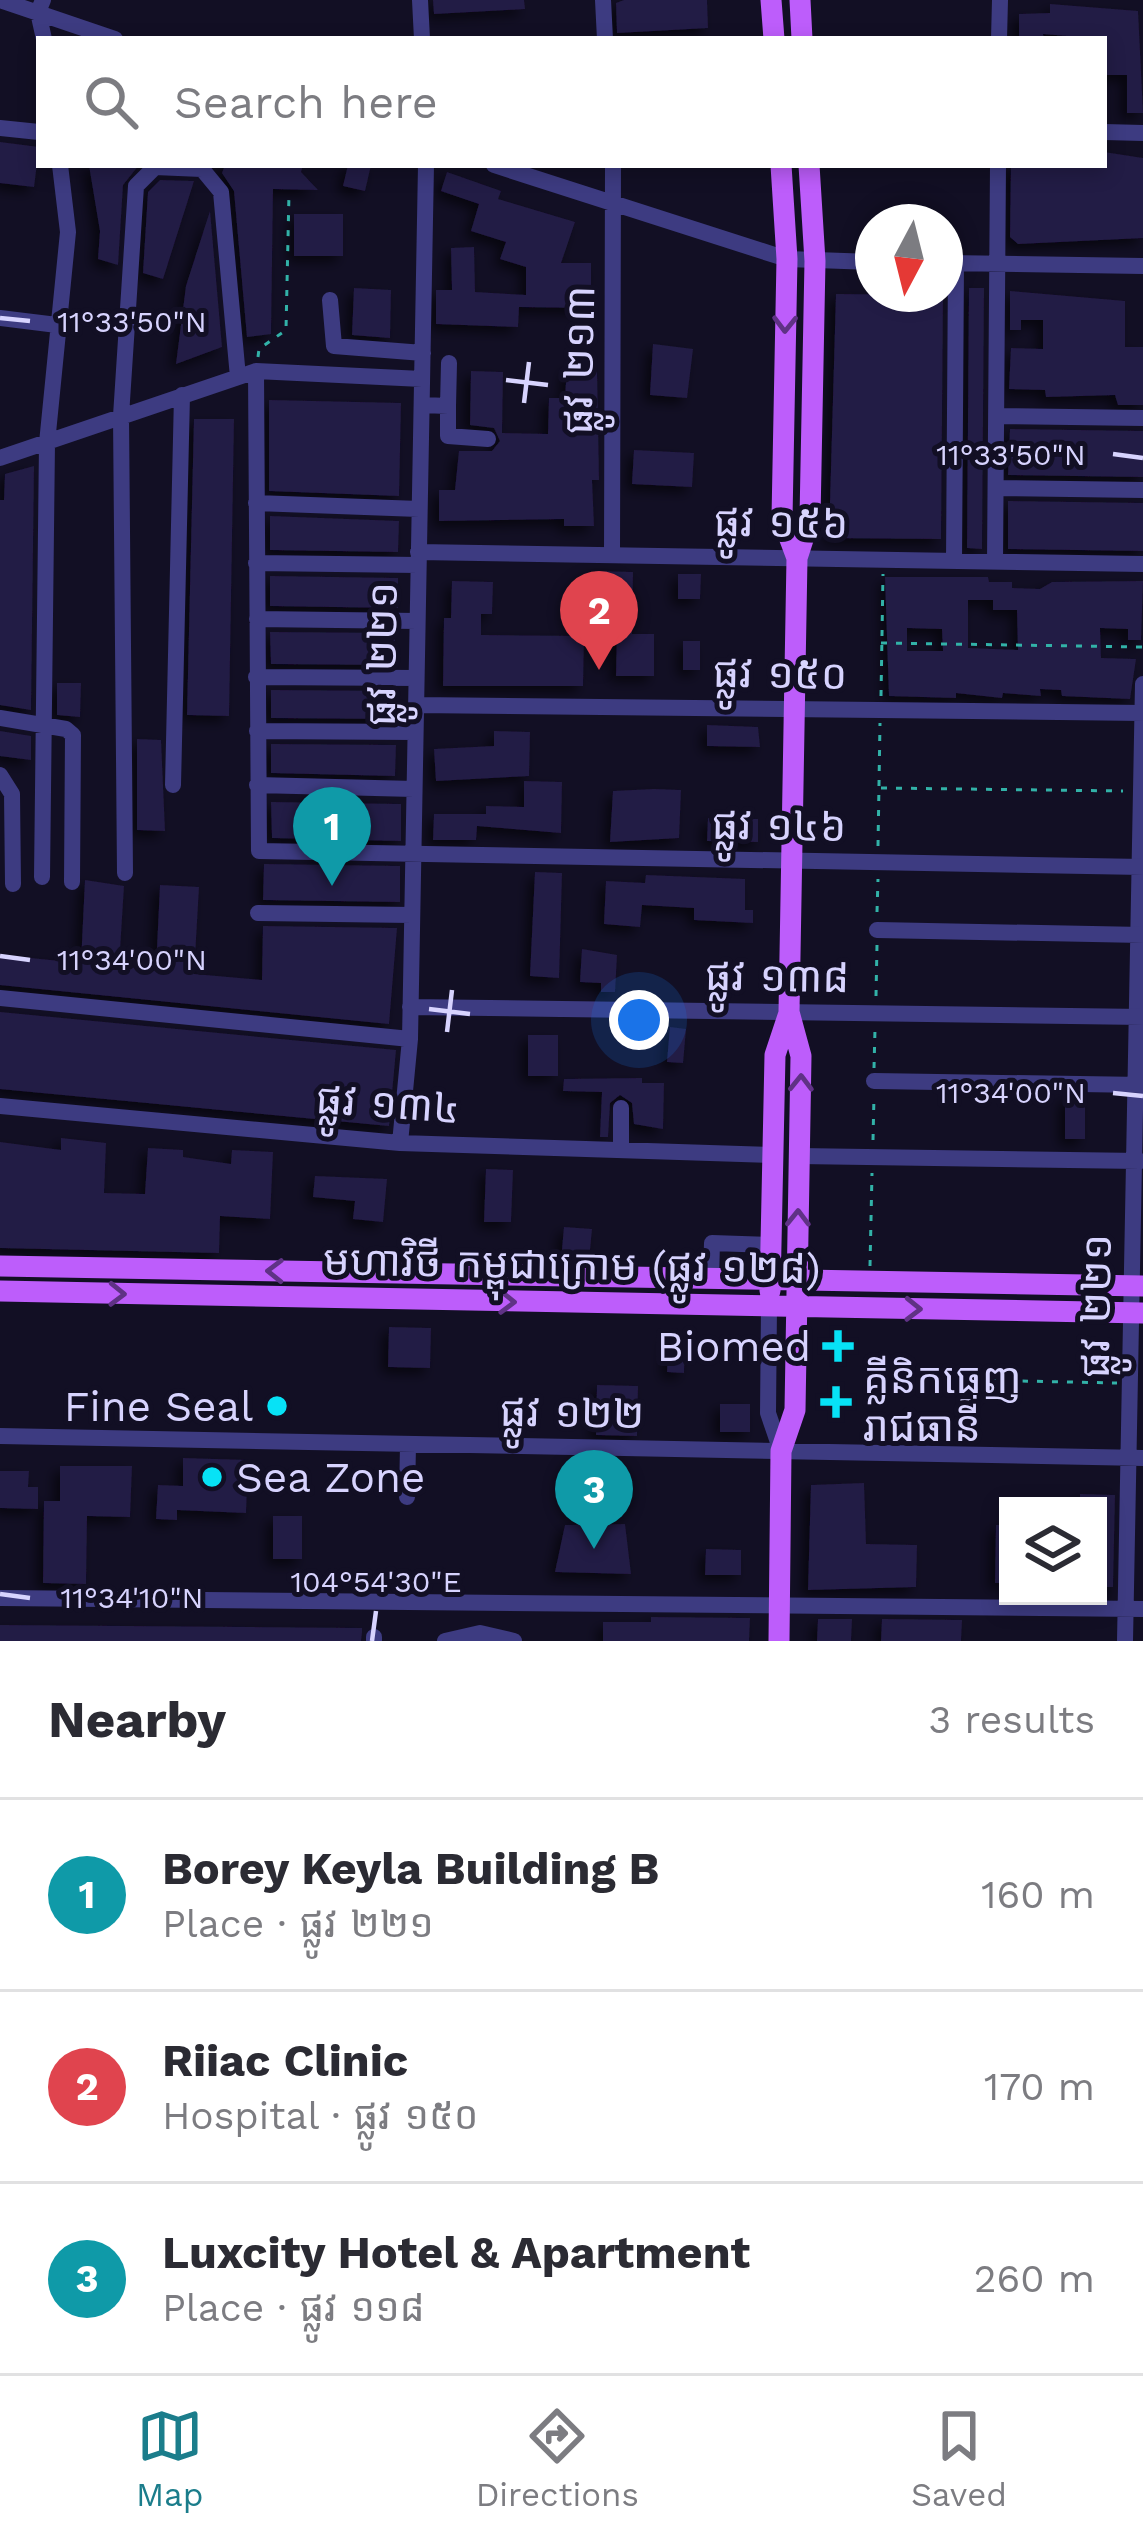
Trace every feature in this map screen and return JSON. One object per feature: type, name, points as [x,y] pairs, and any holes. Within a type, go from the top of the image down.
[{"type":"main road","points":[[771,0],[774,36]]},
{"type":"main road","points":[[800,0],[802,36]]},
{"type":"main road","points":[[781,168],[787,259],[782,518],[797,558]]},
{"type":"main road","points":[[779,1641],[781,1451],[795,1410],[801,1055],[790,1012],[797,558],[810,518],[815,261],[809,168]]},
{"type":"main road","points":[[769,1306],[775,1055],[790,1012]]},
{"type":"main road","name":"មហាវិថី កម្ពុជាក្រោម (ផ្លូវ ១២៨)","points":[[0,1266],[1137,1286]]},
{"type":"main road","points":[[395,1273],[395,1300]]},
{"type":"main road","name":"មហាវិថី កម្ពុជាក្រោម (ផ្លូវ ១២៨)","points":[[0,1291],[1137,1313]]},
{"type":"street","points":[[0,0],[41,6],[108,36]]},
{"type":"street","points":[[603,0],[605,36]]},
{"type":"street","points":[[999,36],[1000,0]]},
{"type":"street","points":[[415,2],[421,36]]},
{"type":"street","points":[[41,6],[44,36]]},
{"type":"street","points":[[0,128],[36,132]]},
{"type":"street","points":[[1107,132],[1143,133]]},
{"type":"street","points":[[42,877],[47,443],[68,232],[60,168]]},
{"type":"street","points":[[125,873],[121,416],[136,186],[154,168]]},
{"type":"street","points":[[171,168],[202,170],[220,192],[247,374],[256,503],[257,785],[414,789]]},
{"type":"street","name":"ផ្លូវ ២២១","points":[[400,1143],[410,1039],[426,168]]},
{"type":"street","points":[[503,168],[787,259],[855,262]]},
{"type":"street","name":"ផ្លូវ ២១៣","points":[[612,555],[613,168]]},
{"type":"street","points":[[995,562],[998,168]]},
{"type":"street","points":[[963,264],[1143,266]]},
{"type":"street","points":[[330,300],[334,346],[423,352]]},
{"type":"street","points":[[951,312],[954,561]]},
{"type":"street","points":[[0,318],[57,325]]},
{"type":"street","points":[[449,363],[448,436],[488,439]]},
{"type":"street","points":[[0,458],[247,374],[422,380]]},
{"type":"street","points":[[173,785],[182,395]]},
{"type":"street","points":[[422,405],[448,406]]},
{"type":"street","points":[[997,416],[1143,418]]},
{"type":"street","points":[[996,488],[1143,490]]},
{"type":"street","points":[[256,503],[419,509]]},
{"type":"street","name":"ផ្លូវ ១៥៦","points":[[256,563],[612,555],[1143,564]]},
{"type":"street","points":[[256,619],[417,621]]},
{"type":"street","points":[[256,677],[416,678]]},
{"type":"street","name":"ផ្លូវ ២២១","points":[[1125,1641],[1134,1609],[1136,1458],[1130,1383],[1137,1313],[1143,684]]},
{"type":"street","name":"ផ្លូវ ១៥០","points":[[416,705],[1143,713]]},
{"type":"street","points":[[0,718],[73,735],[72,882]]},
{"type":"street","points":[[257,731],[415,732]]},
{"type":"street","points":[[0,775],[12,794],[13,884]]},
{"type":"street","name":"ផ្លូវ ១៤៦","points":[[257,785],[259,851],[1141,867]]},
{"type":"street","points":[[258,913],[412,915]]},
{"type":"street","points":[[877,930],[1141,935]]},
{"type":"street","points":[[0,998],[410,1039]]},
{"type":"street","name":"ផ្លូវ ១៣៨","points":[[410,1006],[1140,1017]]},
{"type":"street","points":[[874,1081],[1139,1085]]},
{"type":"street","name":"ផ្លូវ ១៣៤","points":[[0,1106],[400,1143],[772,1154]]},
{"type":"street","points":[[621,1108],[621,1150]]},
{"type":"street","points":[[800,1156],[1138,1161]]},
{"type":"street","points":[[712,1279],[712,1243],[770,1245]]},
{"type":"street","points":[[769,1306],[768,1413],[781,1451]]},
{"type":"street","name":"ផ្លូវ ១២២","points":[[0,1436],[1136,1458]]},
{"type":"street","points":[[407,1497],[408,1445]]},
{"type":"street","points":[[0,1598],[1134,1609]]},
{"type":"street","points":[[445,1641],[480,1633],[514,1641]]},
{"type":"path","points":[[247,374],[260,349],[286,330],[289,194]]},
{"type":"path","points":[[881,643],[1143,646]]},
{"type":"path","points":[[879,788],[1141,791]]},
{"type":"path","points":[[870,1281],[873,1157]]},
{"type":"path","points":[[872,1378],[1130,1383]]},
{"type":"building","points":[[433,0],[524,0],[525,9],[434,14]]},
{"type":"building","points":[[707,0],[708,28],[617,33],[616,3]]},
{"type":"building","points":[[1050,4],[1138,11],[1143,113],[1127,113],[1127,75],[1107,75],[1107,36],[1019,36],[1019,14],[1050,13]]},
{"type":"building","points":[[0,142],[36,147],[34,187],[0,183]]},
{"type":"building","points":[[1107,152],[1143,158],[1143,238],[1018,244],[1010,237],[1011,168],[1107,168]]},
{"type":"building","points":[[90,168],[137,168],[123,185],[118,265],[98,259],[100,231]]},
{"type":"building","points":[[224,168],[302,168],[318,190],[273,189],[271,334],[247,337],[234,191],[222,173]]},
{"type":"building","points":[[347,168],[370,168],[365,191],[343,186]]},
{"type":"building","points":[[447,172],[501,191],[498,199],[575,222],[561,263],[591,263],[591,308],[519,307],[518,327],[436,324],[436,290],[452,290],[451,248],[474,247],[475,292],[526,295],[526,267],[500,259],[506,242],[471,231],[479,204],[441,191]]},
{"type":"building","points":[[160,180],[194,181],[163,279],[143,273],[148,192]]},
{"type":"building","points":[[210,211],[222,347],[176,364],[186,286]]},
{"type":"building","points":[[294,214],[343,214],[343,256],[294,256]]},
{"type":"building","points":[[354,288],[391,290],[390,338],[352,335]]},
{"type":"building","points":[[969,288],[984,288],[982,549],[967,548]]},
{"type":"building","points":[[1010,291],[1125,301],[1125,347],[1143,347],[1143,405],[1118,405],[1115,395],[1046,397],[1045,390],[1009,389],[1011,348],[1043,349],[1043,320],[1021,320],[1021,330],[1010,330]]},
{"type":"building","points":[[836,294],[855,294],[855,312],[943,312],[941,539],[829,538]]},
{"type":"building","points":[[653,344],[693,349],[687,398],[650,395]]},
{"type":"building","points":[[567,367],[597,369],[599,480],[592,480],[594,526],[564,526],[564,519],[439,521],[439,490],[455,490],[459,451],[492,451],[500,441],[494,428],[470,425],[471,371],[503,372],[502,433],[548,434],[549,398],[565,398]]},
{"type":"building","points":[[269,400],[401,403],[399,496],[269,491]]},
{"type":"building","points":[[194,419],[234,419],[229,716],[187,715]]},
{"type":"building","points":[[1010,429],[1143,431],[1143,477],[1008,475]]},
{"type":"building","points":[[634,450],[694,453],[692,487],[632,484]]},
{"type":"building","points":[[34,466],[31,710],[0,705],[0,500],[4,500],[5,474]]},
{"type":"building","points":[[1008,501],[1143,503],[1143,551],[1008,549]]},
{"type":"building","points":[[270,516],[399,521],[398,552],[270,550]]},
{"type":"building","points":[[595,571],[633,572],[632,634],[654,634],[654,676],[616,676],[617,629],[594,628]]},
{"type":"building","points":[[678,574],[701,574],[700,599],[678,599]]},
{"type":"building","points":[[270,576],[398,578],[398,608],[270,606]]},
{"type":"building","points":[[885,577],[988,577],[989,582],[1012,582],[1012,588],[1040,589],[1052,582],[1143,581],[1141,640],[1128,640],[1128,629],[1100,628],[1101,658],[1136,659],[1130,699],[1062,696],[1061,690],[1040,689],[1041,696],[1003,693],[1002,698],[956,693],[956,698],[889,696]],"holes":[[[968,600],[993,600],[993,610],[1017,610],[1018,650],[968,648]],[[907,628],[942,629],[943,651],[907,651]]]},
{"type":"building","points":[[452,581],[493,582],[492,614],[481,614],[481,635],[584,636],[583,686],[443,686],[444,618],[451,618]]},
{"type":"building","points":[[270,632],[395,633],[395,665],[271,664]]},
{"type":"building","points":[[683,641],[700,641],[700,670],[683,670]]},
{"type":"building","points":[[57,683],[81,683],[80,717],[57,715]]},
{"type":"building","points":[[271,690],[396,691],[395,719],[271,718]]},
{"type":"building","points":[[707,725],[758,727],[760,747],[707,746]]},
{"type":"building","points":[[0,731],[31,736],[31,760],[0,756]]},
{"type":"building","points":[[494,731],[530,732],[529,776],[436,781],[434,749],[494,746]]},
{"type":"building","points":[[137,739],[161,740],[165,831],[137,830]]},
{"type":"building","points":[[271,744],[396,745],[395,776],[271,773]]},
{"type":"building","points":[[524,781],[562,782],[561,833],[477,826],[476,840],[433,840],[434,814],[486,814],[486,806],[524,807]]},
{"type":"building","points":[[681,790],[679,838],[610,842],[613,791]]},
{"type":"building","points":[[271,802],[401,804],[401,841],[272,838]]},
{"type":"building","points":[[708,818],[758,819],[758,842],[707,841]]},
{"type":"building","points":[[264,864],[400,866],[400,902],[263,900]]},
{"type":"building","points":[[535,872],[562,873],[559,978],[530,976]]},
{"type":"building","points":[[646,875],[745,879],[745,910],[753,910],[753,923],[694,920],[694,908],[642,905],[640,927],[604,924],[606,881],[645,883]]},
{"type":"building","points":[[85,880],[124,886],[119,966],[156,970],[160,885],[199,887],[194,974],[262,980],[263,926],[397,928],[389,1024],[0,985],[0,955],[81,963]]},
{"type":"building","points":[[582,949],[617,955],[615,992],[601,992],[601,983],[580,982]]},
{"type":"building","points":[[0,1012],[396,1050],[389,1126],[0,1089]]},
{"type":"building","points":[[670,1027],[686,1029],[683,1063],[667,1062]]},
{"type":"building","points":[[528,1035],[558,1035],[558,1076],[528,1076]]},
{"type":"building","points":[[642,1078],[642,1083],[664,1083],[663,1129],[634,1124],[632,1103],[620,1095],[610,1103],[608,1137],[600,1137],[602,1092],[563,1091],[564,1079]]},
{"type":"building","points":[[1065,1097],[1085,1097],[1085,1139],[1065,1139]]},
{"type":"building","points":[[61,1138],[106,1143],[104,1193],[145,1194],[148,1148],[183,1150],[183,1157],[231,1164],[232,1150],[273,1152],[270,1219],[220,1216],[219,1253],[0,1248],[0,1142],[61,1150]]},
{"type":"building","points":[[486,1169],[513,1170],[511,1222],[484,1222]]},
{"type":"building","points":[[315,1176],[387,1179],[383,1222],[353,1219],[355,1201],[313,1197]]},
{"type":"building","points":[[564,1227],[592,1229],[589,1261],[561,1261]]},
{"type":"building","points":[[389,1327],[431,1328],[430,1368],[388,1367]]},
{"type":"building","points":[[669,1335],[685,1335],[684,1373],[667,1372]]},
{"type":"building","points":[[597,1385],[638,1386],[637,1436],[596,1435]]},
{"type":"building","points":[[720,1404],[750,1404],[750,1432],[720,1432]]},
{"type":"building","points":[[183,1458],[248,1460],[246,1513],[177,1510],[177,1520],[156,1519],[158,1485],[183,1486]]},
{"type":"building","points":[[60,1466],[132,1466],[130,1517],[87,1516],[86,1584],[43,1583],[44,1501],[60,1501]]},
{"type":"building","points":[[0,1471],[29,1471],[28,1487],[38,1487],[38,1509],[0,1508]]},
{"type":"building","points":[[864,1483],[866,1544],[917,1545],[916,1587],[808,1590],[811,1485]]},
{"type":"building","points":[[1115,1495],[1113,1587],[1107,1587],[1107,1497],[1080,1497]]},
{"type":"building","points":[[273,1516],[302,1516],[302,1559],[273,1559]]},
{"type":"building","points":[[625,1524],[631,1574],[555,1572],[565,1525]]},
{"type":"building","points":[[996,1525],[999,1525],[999,1583],[995,1583]]},
{"type":"building","points":[[706,1549],[741,1550],[741,1575],[705,1575]]},
{"type":"building","points":[[651,1617],[750,1618],[749,1641],[603,1641],[603,1622],[651,1622]]},
{"type":"building","points":[[818,1619],[852,1619],[851,1641],[817,1641]]},
{"type":"building","points":[[882,1619],[962,1620],[961,1641],[881,1641]]},
{"type":"building","points":[[0,1625],[362,1628],[362,1632],[361,1641],[0,1641]]},
{"type":"place","name":"Riiac Clinic","points":[[599,670]]},
{"type":"place","name":"Borey Keyla Building B","points":[[332,886]]},
{"type":"place","name":"Biomed","points":[[838,1346]]},
{"type":"place","name":"គ្លីនិកធ្មេញ រាជធានី","points":[[836,1402]]},
{"type":"place","name":"Fine Seal","points":[[277,1406]]},
{"type":"place","name":"Sea Zone","points":[[212,1477]]},
{"type":"place","name":"Luxcity Hotel & Apartment","points":[[594,1549]]}]
